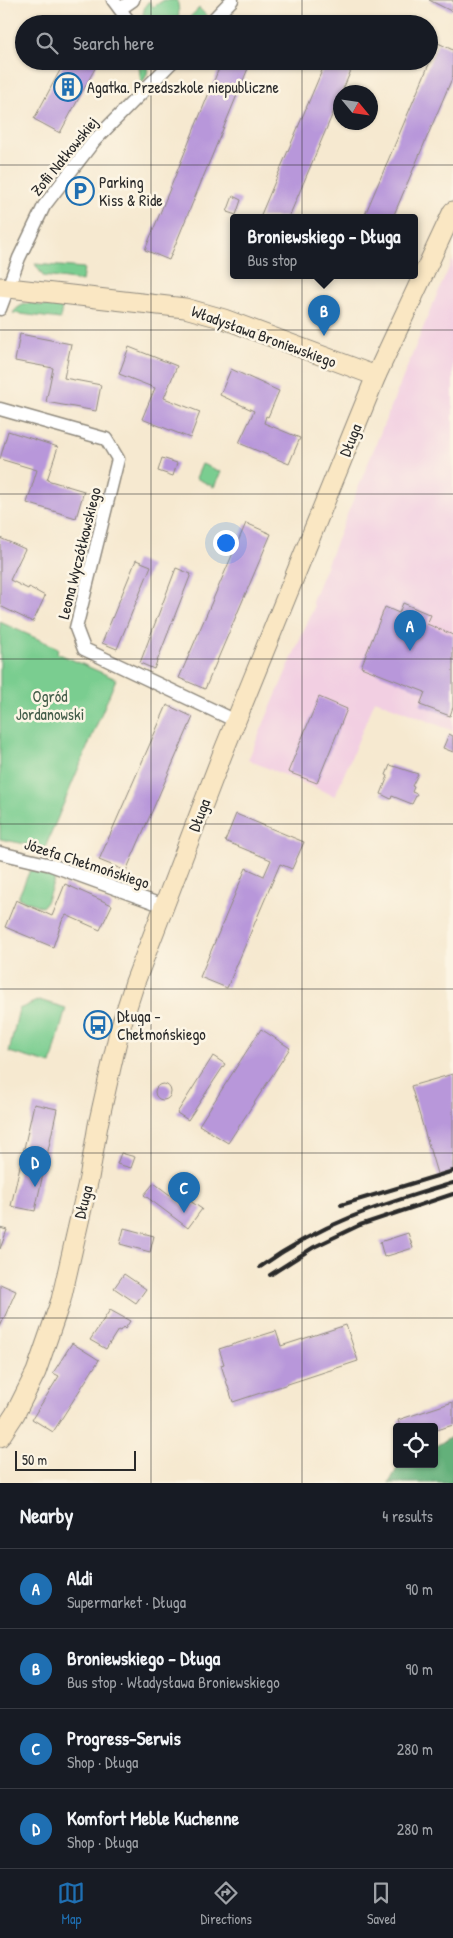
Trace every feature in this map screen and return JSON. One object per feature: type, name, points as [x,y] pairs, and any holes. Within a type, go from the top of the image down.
[{"type":"street","points":[[124,15],[116,5],[133,0]]},
{"type":"street","points":[[218,15],[232,0]]},
{"type":"street","name":"Zofii Nałkowskiej","points":[[0,309],[3,287],[44,206],[94,140],[160,70]]},
{"type":"street","name":"Długa","points":[[0,1437],[15,1414],[36,1372],[52,1328],[89,1178],[100,1117],[119,1032],[135,982],[236,721],[376,376],[453,211]]},
{"type":"street","name":"Władysława Broniewskiego","points":[[3,287],[186,308],[224,319],[376,376]]},
{"type":"street","name":"Leona Wyczółkowskiego","points":[[0,409],[106,439],[118,459],[76,628],[84,649],[236,721]]},
{"type":"street","name":"Józefa Chełmońskiego","points":[[0,853],[51,865],[164,906]]},
{"type":"shaded area","points":[[453,259],[453,731],[375,700],[335,796],[248,760],[314,607],[312,601],[432,306]]},
{"type":"green space","points":[[164,0],[177,0],[178,15],[144,15],[145,6],[149,1],[153,7]]},
{"type":"green space","points":[[199,8],[206,15],[192,15]]},
{"type":"green space","points":[[139,70],[148,70],[146,76],[141,84]]},
{"type":"green space","points":[[35,264],[84,268],[82,281],[43,276]]},
{"type":"green space","points":[[37,303],[37,305],[62,307],[60,319],[13,313],[21,306]]},
{"type":"green space","points":[[202,464],[221,472],[214,487],[196,478]]},
{"type":"green space","name":"Ogród Jordanowski","points":[[0,622],[58,648],[57,653],[116,679],[45,848],[0,839]]},
{"type":"green space","points":[[30,870],[56,876],[46,902],[42,907],[18,898]]},
{"type":"green space","points":[[39,1000],[66,1008],[51,1064],[9,1052],[19,1009]]},
{"type":"green space","points":[[453,1436],[453,1483],[389,1483],[397,1468],[438,1468],[438,1445]]},
{"type":"building","points":[[429,0],[453,0],[453,6],[451,11]]},
{"type":"building","points":[[438,43],[453,50],[453,76],[394,214],[365,214],[427,70],[438,70]]},
{"type":"building","name":"Agatka. Przedszkole niepubliczne","points":[[60,70],[94,70],[60,133],[34,119]]},
{"type":"building","points":[[218,70],[247,70],[169,260],[145,250]]},
{"type":"building","points":[[322,70],[351,70],[345,85],[333,85],[333,113],[290,214],[261,214]]},
{"type":"building","points":[[233,196],[241,200],[236,214],[227,212]]},
{"type":"building","points":[[20,334],[71,344],[64,378],[101,385],[96,411],[46,402],[53,368],[15,361]]},
{"type":"building","points":[[129,347],[177,366],[164,398],[200,412],[190,438],[142,419],[155,388],[119,374]]},
{"type":"building","points":[[231,369],[279,391],[264,423],[300,438],[289,464],[239,443],[254,411],[220,395]]},
{"type":"building","points":[[8,431],[58,447],[47,480],[84,491],[76,518],[27,503],[37,470],[0,459]]},
{"type":"building","points":[[162,458],[177,463],[173,476],[158,471]]},
{"type":"building","points":[[246,523],[271,534],[205,689],[179,678]]},
{"type":"building","points":[[0,538],[25,549],[10,580],[28,589],[29,587],[45,596],[33,622],[0,606]]},
{"type":"building","points":[[136,560],[151,566],[117,649],[102,643]]},
{"type":"building","points":[[176,568],[191,574],[154,669],[140,663]]},
{"type":"building","points":[[403,603],[431,615],[427,624],[453,635],[453,707],[450,716],[420,705],[425,692],[361,667],[385,607],[399,613]]},
{"type":"building","points":[[319,697],[347,709],[317,783],[288,772]]},
{"type":"building","points":[[167,705],[193,717],[126,871],[99,860]]},
{"type":"building","points":[[449,734],[453,736],[453,752],[443,748]]},
{"type":"building","points":[[390,765],[418,774],[412,786],[414,787],[412,792],[417,794],[412,804],[392,796],[391,799],[381,794]]},
{"type":"building","points":[[236,814],[304,842],[292,869],[280,864],[227,988],[200,977],[246,868],[264,876],[271,860],[225,841]]},
{"type":"building","points":[[65,884],[112,905],[100,930],[66,915],[53,947],[5,927],[16,900],[52,916]]},
{"type":"building","points":[[261,1029],[290,1048],[228,1143],[199,1125]]},
{"type":"building","points":[[213,1056],[225,1064],[188,1120],[177,1113]]},
{"type":"building","points":[[453,1074],[453,1173],[438,1177],[411,1086]]},
{"type":"building","points":[[160,1084],[166,1084],[171,1089],[169,1098],[160,1100],[155,1095],[155,1089]]},
{"type":"building","points":[[34,1104],[57,1109],[35,1211],[11,1206]]},
{"type":"building","points":[[121,1153],[135,1157],[131,1168],[117,1164]]},
{"type":"building","points":[[154,1183],[186,1207],[190,1201],[202,1209],[188,1228],[144,1195]]},
{"type":"building","points":[[0,1228],[7,1230],[0,1249]]},
{"type":"building","points":[[124,1228],[154,1236],[150,1252],[120,1244]]},
{"type":"building","points":[[408,1233],[413,1248],[384,1257],[380,1242]]},
{"type":"building","points":[[124,1274],[146,1289],[136,1303],[114,1288]]},
{"type":"building","points":[[0,1284],[16,1291],[0,1327]]},
{"type":"building","points":[[110,1310],[130,1321],[125,1329],[123,1327],[120,1331],[118,1330],[106,1349],[90,1340]]},
{"type":"building","points":[[346,1325],[358,1361],[233,1402],[221,1365],[224,1364],[219,1349],[276,1331],[281,1346]]},
{"type":"building","points":[[72,1343],[99,1360],[53,1432],[32,1419],[59,1376],[53,1373]]},
{"type":"building","points":[[453,1402],[453,1425],[438,1430],[438,1423],[399,1423],[398,1420]]},
{"type":"railway","points":[[341,1205],[453,1171]]},
{"type":"railway","points":[[260,1267],[283,1251],[330,1226],[376,1207],[453,1183]]},
{"type":"railway","points":[[270,1275],[314,1247],[360,1225],[453,1194]]},
{"type":"place","name":"Agatka. Przedszkole niepubliczne","points":[[68,87]]},
{"type":"place","name":"Parking Kiss & Ride","points":[[80,191]]},
{"type":"place","name":"Broniewskiego - Długa","points":[[324,336]]},
{"type":"place","name":"Aldi","points":[[410,651]]},
{"type":"place","name":"Długa - Chełmońskiego","points":[[98,1025]]},
{"type":"place","name":"Komfort Meble Kuchenne","points":[[35,1187]]},
{"type":"place","name":"Progress-Serwis","points":[[184,1213]]}]
